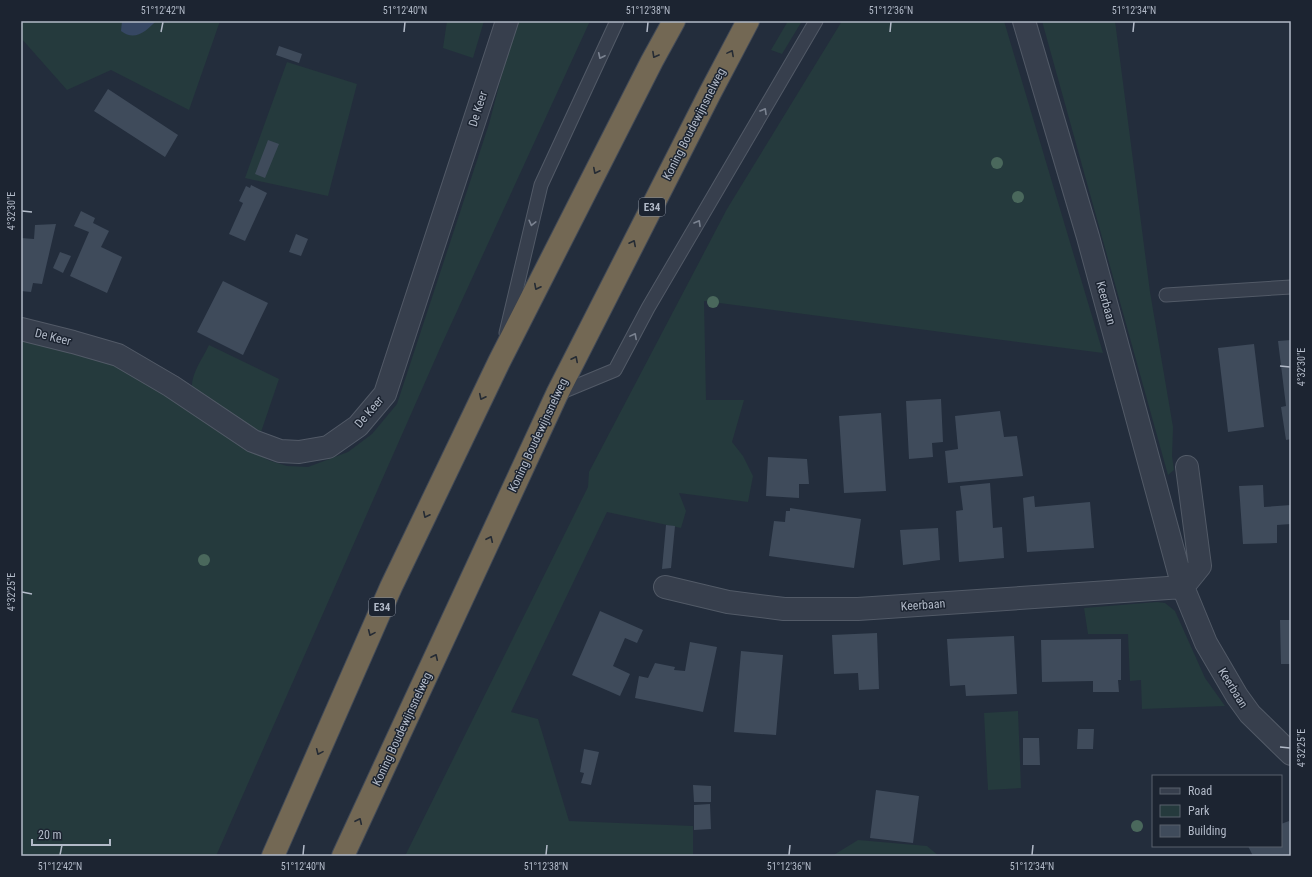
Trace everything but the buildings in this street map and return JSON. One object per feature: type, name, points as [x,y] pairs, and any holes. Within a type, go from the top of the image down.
[{"type":"highway","name":"E34","points":[[273,856],[391,587],[499,362],[652,61],[674,21]]},
{"type":"highway","name":"Koning Boudewijnsnelweg","points":[[343,856],[557,394],[748,21]]},
{"type":"street","name":"De Keer","points":[[21,329],[118,355],[171,386],[253,441],[280,451],[299,452],[328,447],[358,426],[385,394],[507,21]]},
{"type":"street","name":"Keerbaan","points":[[1024,21],[1088,237],[1183,587],[1206,643],[1237,696],[1250,714],[1291,754]]},
{"type":"street","points":[[1183,587],[1200,566],[1187,467]]},
{"type":"street","name":"Keerbaan","points":[[665,587],[728,602],[776,608],[850,609],[1183,587]]},
{"type":"lane","points":[[499,362],[542,185],[617,21]]},
{"type":"lane","points":[[557,394],[615,370],[648,308],[816,21]]},
{"type":"lane","points":[[1166,295],[1291,287]]},
{"type":"green space","points":[[21,21],[220,21],[189,110],[111,70],[67,90],[21,38]]},
{"type":"green space","points":[[447,21],[484,21],[473,58],[443,48]]},
{"type":"green space","points":[[519,21],[590,21],[441,346],[216,856],[21,856],[21,341],[92,357],[126,371],[268,460],[287,466],[308,467],[348,452],[372,434],[397,404],[489,124],[506,59]]},
{"type":"green space","points":[[788,21],[802,21],[782,54],[771,50]]},
{"type":"green space","points":[[842,21],[1004,21],[1103,353],[704,301],[706,400],[744,400],[732,442],[743,456],[753,476],[748,502],[679,493],[686,511],[681,528],[607,512],[511,712],[538,719],[569,821],[693,826],[693,856],[405,856],[588,487],[589,472],[727,209]]},
{"type":"green space","points":[[1042,21],[1115,21],[1150,292],[1173,427],[1172,456],[1174,470],[1168,475]]},
{"type":"green space","points":[[287,62],[357,84],[328,196],[245,178]]},
{"type":"green space","points":[[209,345],[279,379],[261,432],[192,390],[193,378]]},
{"type":"green space","points":[[1157,602],[1165,603],[1175,611],[1205,678],[1225,706],[1142,709],[1141,680],[1130,681],[1128,634],[1088,634],[1084,608]]},
{"type":"green space","points":[[1018,711],[1021,788],[988,790],[984,713]]},
{"type":"green space","points":[[858,840],[927,846],[939,856],[832,856]]},
{"type":"water","points":[[122,21],[156,21],[140,34],[131,35],[121,31]]}]
